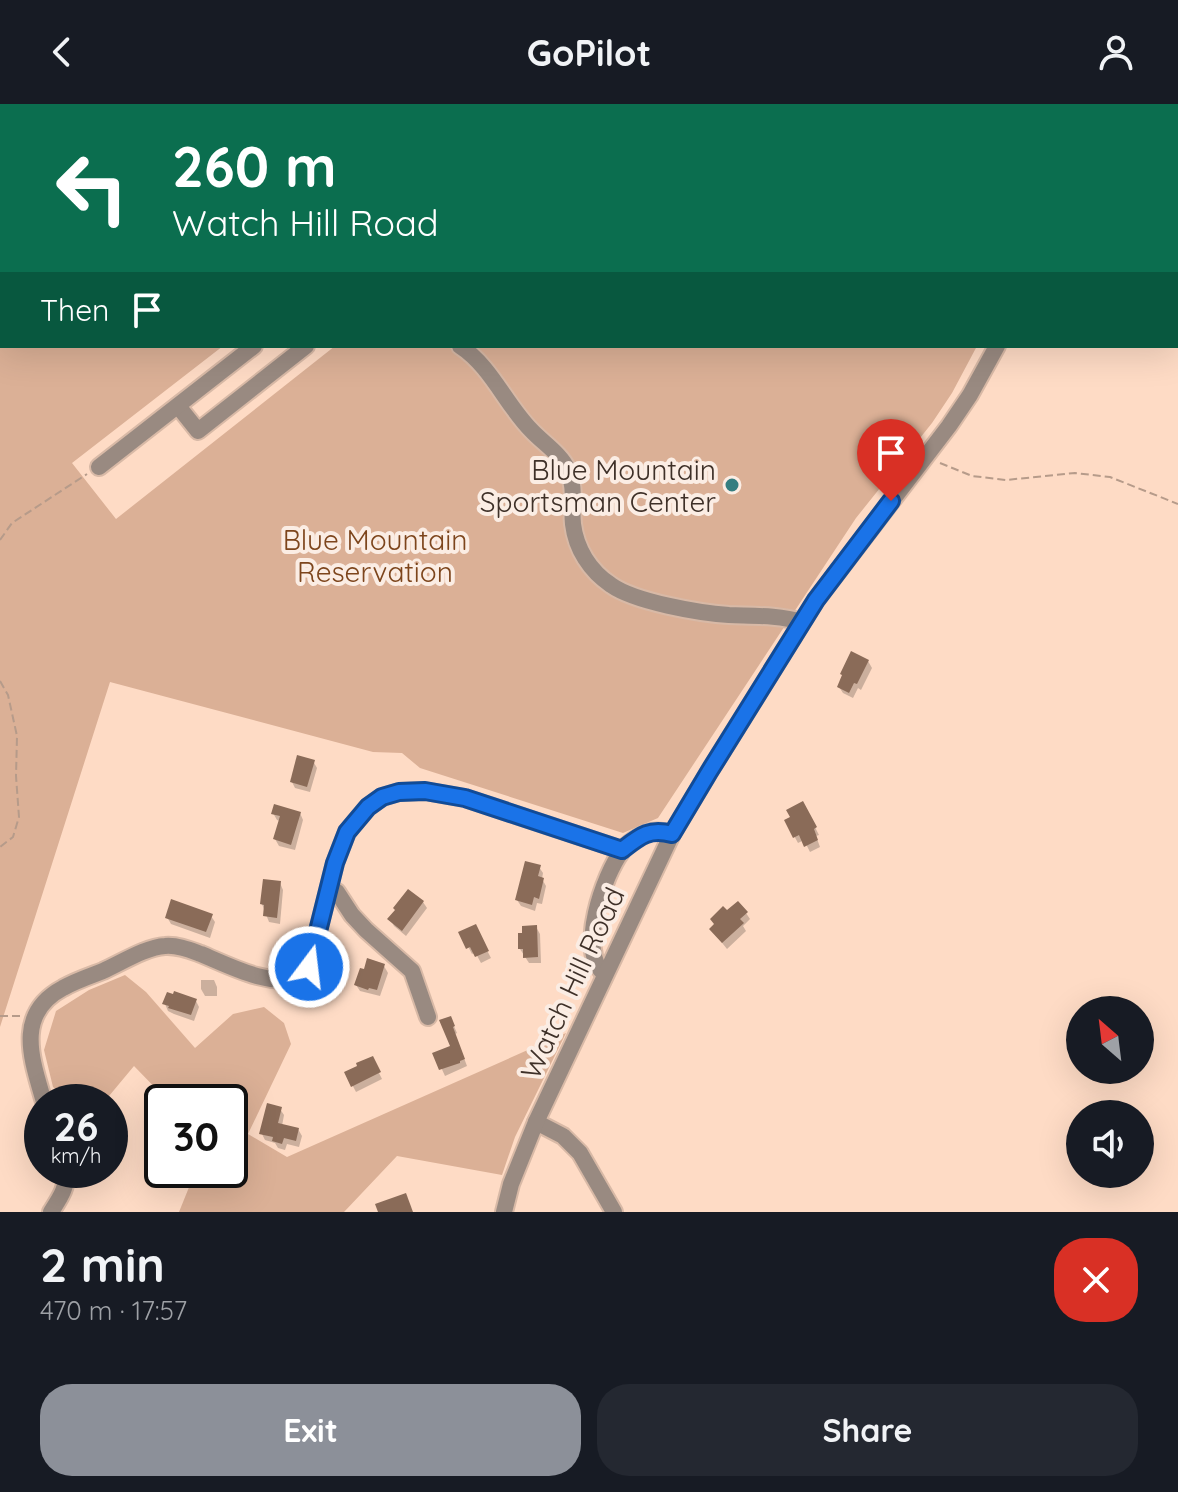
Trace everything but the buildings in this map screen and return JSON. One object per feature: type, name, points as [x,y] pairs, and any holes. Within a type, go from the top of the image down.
[{"type":"street","points":[[99,467],[251,348]]},
{"type":"street","points":[[178,406],[198,431],[303,348]]},
{"type":"street","points":[[462,348],[485,370],[514,413],[566,465],[572,478],[573,523],[577,542],[586,561],[611,586],[654,602],[724,614],[788,617],[802,622]]},
{"type":"street","name":"Watch Hill Road","points":[[504,1212],[511,1184],[536,1122],[672,834],[802,622],[970,395],[996,348]]},
{"type":"street","points":[[39,1084],[31,1055],[30,1032],[33,1017],[40,1006],[63,988],[147,950],[165,946],[186,948],[271,979],[287,981],[301,978],[309,967],[335,863],[347,832],[368,807],[382,797],[399,792],[425,791],[465,798],[622,850]]},
{"type":"street","points":[[605,974],[598,969],[593,951],[594,928],[604,884],[622,850],[635,839],[660,831],[672,834]]},
{"type":"street","points":[[329,888],[337,892],[366,930],[412,971],[428,1017]]},
{"type":"street","points":[[536,1122],[563,1136],[580,1153],[614,1212]]},
{"type":"street","points":[[51,1212],[64,1188]]},
{"type":"path","points":[[926,457],[972,476],[1006,480],[1075,473],[1110,477],[1178,504]]},
{"type":"path","points":[[0,540],[12,523],[99,467]]},
{"type":"path","points":[[0,681],[8,695],[17,736],[19,817],[13,837],[0,847]]},
{"type":"path","points":[[0,1016],[33,1017]]},
{"type":"green space","name":"Blue Mountain Reservation","points":[[0,348],[220,348],[72,463],[116,519],[332,348],[976,348],[932,423],[856,518],[658,818],[623,833],[420,768],[402,753],[373,752],[110,682],[0,1027]]},
{"type":"green space","points":[[125,975],[146,992],[195,1048],[233,1014],[264,1007],[284,1023],[291,1044],[248,1134],[248,1084],[152,1084],[134,1066],[119,1084],[52,1084],[44,1050],[56,1011],[89,990]]},
{"type":"green space","points":[[566,1033],[515,1137],[502,1175],[397,1156],[344,1212],[179,1212],[189,1188],[248,1188],[248,1134],[287,1157]]},
{"type":"place","name":"Blue Mountain Sportsman Center","points":[[732,485]]},
{"type":"route","points":[[309,967],[335,863],[347,832],[368,807],[382,797],[399,792],[425,791],[465,798],[622,850],[648,833],[660,831],[672,834],[816,600],[891,501]]}]
